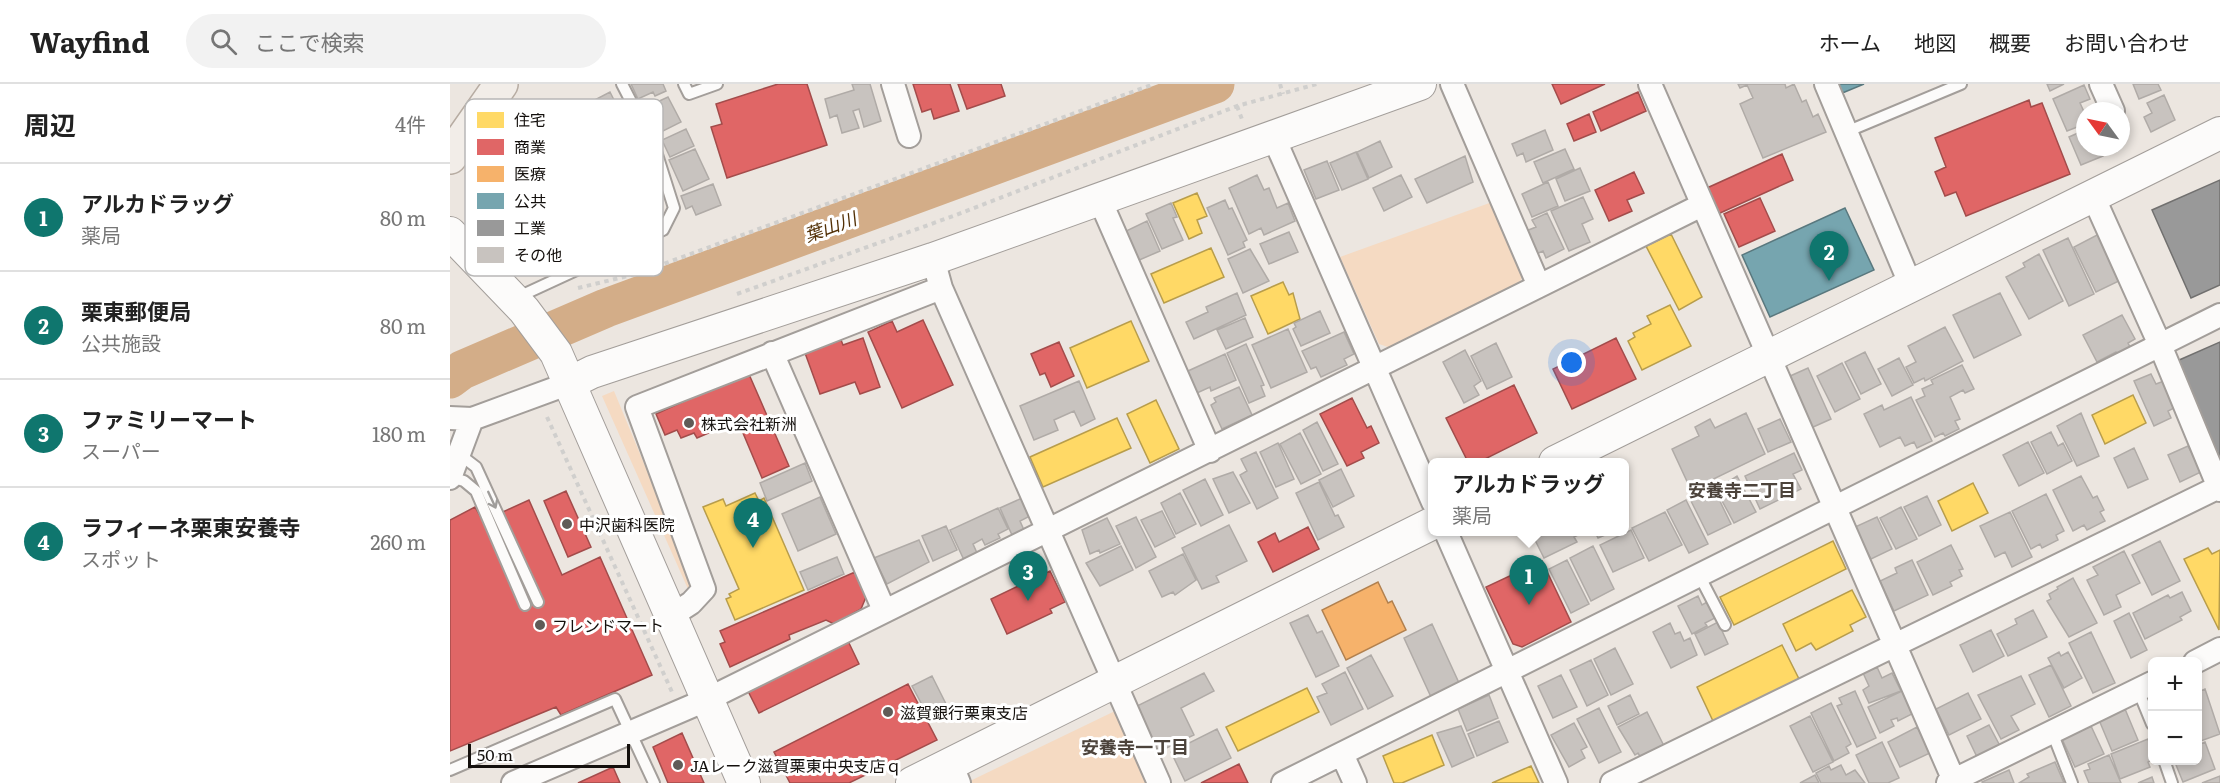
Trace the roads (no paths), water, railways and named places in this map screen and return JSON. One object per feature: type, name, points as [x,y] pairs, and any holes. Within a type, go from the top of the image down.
[{"type":"main road","points":[[491,99],[501,84]]},
{"type":"main road","points":[[450,157],[465,136]]},
{"type":"street","points":[[893,84],[909,136]]},
{"type":"street","points":[[671,616],[691,603],[704,589],[638,407],[772,353],[937,273],[1100,200],[1420,84]]},
{"type":"street","points":[[1452,84],[1539,286]]},
{"type":"street","points":[[1650,84],[1836,507],[1952,782],[2145,686]]},
{"type":"street","points":[[1826,84],[1911,286]]},
{"type":"street","points":[[2101,84],[2109,102]]},
{"type":"street","points":[[1563,458],[2220,134]]},
{"type":"street","points":[[1274,138],[1428,490]]},
{"type":"street","points":[[1612,783],[2219,488],[2160,345],[2093,196]]},
{"type":"street","points":[[1100,200],[1210,451]]},
{"type":"street","points":[[513,783],[630,733],[691,701],[1049,531],[1702,205]]},
{"type":"street","points":[[450,233],[465,249]]},
{"type":"street","points":[[450,478],[459,454],[461,418],[570,383],[592,372],[937,273]]},
{"type":"street","points":[[937,273],[1159,783]]},
{"type":"street","points":[[491,276],[518,305],[556,353],[671,616],[691,701],[744,783]]},
{"type":"street","points":[[1283,783],[2220,315]]},
{"type":"street","points":[[772,353],[884,610]]},
{"type":"street","points":[[912,783],[955,773],[1114,683],[1428,526]]},
{"type":"street","points":[[1448,536],[1556,783]]},
{"type":"street","points":[[2202,658],[2220,649]]},
{"type":"street","points":[[1342,754],[1355,783]]},
{"type":"lane","points":[[622,84],[630,99]]},
{"type":"lane","points":[[684,84],[689,94],[717,84]]},
{"type":"lane","points":[[1846,132],[1961,84]]},
{"type":"lane","points":[[663,171],[674,207],[663,230]]},
{"type":"lane","points":[[518,305],[561,276]]},
{"type":"lane","points":[[459,454],[476,467],[538,602]]},
{"type":"lane","points":[[450,478],[464,481],[476,491],[525,605]]},
{"type":"lane","points":[[1699,575],[1725,625]]},
{"type":"lane","points":[[2145,686],[2150,711]]},
{"type":"lane","points":[[450,770],[615,699],[654,783]]},
{"type":"lane","points":[[2052,732],[2072,783]]},
{"type":"lane","points":[[2166,765],[2172,783]]},
{"type":"waterway","name":"葉山川","points":[[450,379],[462,370],[606,308],[1215,84]]},
{"type":"place","name":"栗東郵便局","points":[[1829,281]]},
{"type":"place","name":"株式会社新洲","points":[[689,423]]},
{"type":"place","name":"中沢歯科医院","points":[[567,524]]},
{"type":"place","name":"ラフィーネ栗東安養寺","points":[[753,548]]},
{"type":"place","name":"ファミリーマート","points":[[1028,601]]},
{"type":"place","name":"アルカドラッグ","points":[[1529,605]]},
{"type":"place","name":"フレンドマート","points":[[540,625]]},
{"type":"place","name":"滋賀銀行栗東支店","points":[[888,712]]},
{"type":"place","name":"JAレーク滋賀栗東中央支店ｑ","points":[[678,765]]},
{"type":"district","name":"安養寺二丁目","points":[[1742,489]]},
{"type":"district","name":"安養寺一丁目","points":[[1135,746]]}]
